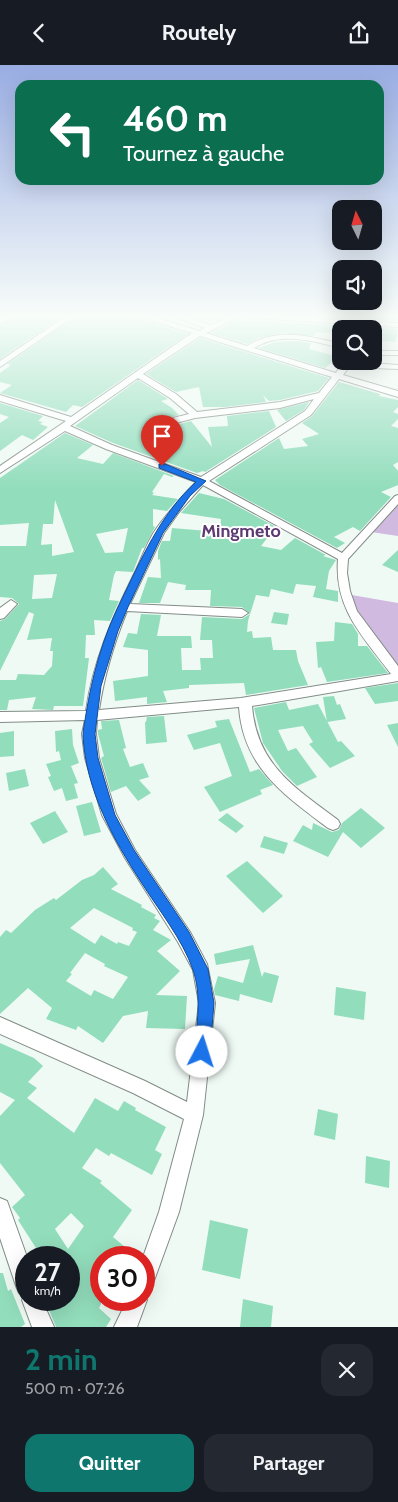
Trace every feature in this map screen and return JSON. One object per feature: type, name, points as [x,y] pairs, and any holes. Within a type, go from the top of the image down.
[{"type":"street","points":[[0,470],[138,373],[173,396],[195,415]]},
{"type":"street","points":[[155,1252],[169,1213],[194,1115],[199,1084],[206,1003],[201,969],[184,937],[130,854],[109,815],[92,758],[89,734],[90,715],[96,686],[113,631],[123,607],[159,533],[187,495],[202,481],[308,413],[339,373]]},
{"type":"street","points":[[356,373],[398,394]]},
{"type":"street","points":[[176,420],[195,415],[280,405],[323,393]]},
{"type":"street","points":[[0,398],[68,423],[109,447],[202,481],[307,540],[344,558]]},
{"type":"street","points":[[0,717],[152,712],[245,701],[398,676],[352,612],[344,591],[344,558],[398,498]]},
{"type":"street","points":[[0,615],[11,604]]},
{"type":"street","points":[[123,607],[242,613]]},
{"type":"street","points":[[245,701],[249,733],[262,762],[283,784],[333,824]]},
{"type":"street","points":[[0,1025],[139,1087],[194,1115]]},
{"type":"street","points":[[0,1208],[15,1253]]},
{"type":"street","points":[[36,1311],[43,1327]]},
{"type":"street","points":[[125,1327],[133,1311]]},
{"type":"shaded area","points":[[398,501],[398,536],[371,532]]},
{"type":"shaded area","points":[[346,594],[398,603],[398,671],[357,615]]},
{"type":"building","points":[[0,373],[132,373],[82,407],[73,405],[66,412],[0,393],[12,385],[0,382]]},
{"type":"building","points":[[313,373],[329,378],[318,391],[280,400],[269,401],[263,395],[266,402],[225,407],[203,407],[199,387],[176,392],[146,374]]},
{"type":"building","points":[[138,380],[168,399],[161,401],[179,415],[171,417],[171,421],[176,425],[191,421],[212,447],[208,427],[228,426],[227,416],[269,411],[276,427],[205,472],[197,473],[113,443],[75,426]]},
{"type":"building","points":[[339,382],[380,394],[379,396],[398,400],[398,407],[393,412],[398,414],[398,419],[391,426],[398,428],[398,462],[393,465],[398,471],[398,485],[381,492],[391,497],[360,531],[353,527],[334,537],[345,543],[337,548],[220,485],[215,480],[279,438],[284,449],[308,446],[302,439],[319,434],[302,423],[312,416]]},
{"type":"building","points":[[309,402],[304,410],[286,421],[277,410]]},
{"type":"building","points":[[0,403],[43,416],[38,421],[43,422],[40,424],[48,427],[33,440],[22,435],[0,451],[0,423],[9,417],[0,414]]},
{"type":"building","points":[[65,433],[93,445],[77,458],[103,464],[113,453],[174,476],[164,474],[152,495],[178,499],[167,511],[153,509],[153,526],[155,527],[144,548],[142,548],[133,572],[116,571],[114,575],[109,600],[119,601],[110,621],[94,620],[95,635],[86,635],[85,658],[89,658],[83,706],[54,706],[53,710],[32,709],[36,697],[9,700],[7,710],[0,710],[0,680],[16,680],[18,674],[44,675],[52,666],[53,651],[50,651],[52,638],[27,640],[34,614],[29,612],[0,671],[0,621],[5,619],[19,604],[12,598],[0,597],[0,546],[26,546],[29,523],[0,525],[0,478]],"holes":[[[55,500],[74,552],[52,556],[52,544],[41,545],[43,524],[53,524]],[[128,528],[123,552],[105,553],[96,534]],[[57,574],[52,598],[32,599],[34,575]]]},
{"type":"building","points":[[199,493],[224,499],[276,527],[261,546],[281,550],[295,538],[326,555],[323,556],[336,560],[329,571],[326,589],[338,591],[338,602],[313,597],[316,586],[296,584],[293,594],[271,589],[269,597],[256,595],[248,621],[247,632],[252,631],[253,638],[271,637],[273,650],[296,650],[298,661],[308,685],[246,695],[244,683],[189,685],[189,688],[163,691],[167,702],[147,704],[147,697],[115,701],[113,681],[148,676],[148,650],[123,647],[128,633],[137,634],[141,614],[161,615],[157,636],[191,636],[192,648],[181,648],[182,670],[201,670],[200,658],[213,658],[212,640],[200,640],[202,617],[242,619],[250,614],[242,607],[210,606],[211,590],[185,590],[186,585],[168,582],[160,603],[139,603],[148,577],[161,578],[158,551],[162,541],[170,541],[172,528],[220,532],[221,519],[181,513]]},
{"type":"building","points":[[398,550],[398,572],[382,565]]},
{"type":"building","points":[[274,612],[289,614],[287,625],[271,623]]},
{"type":"building","points":[[335,622],[352,624],[358,634],[358,646],[367,646],[388,673],[327,682],[321,667],[318,668],[316,642],[334,641]]},
{"type":"building","points":[[398,683],[398,701],[375,704],[365,688]]},
{"type":"building","points":[[334,696],[337,705],[340,704],[346,719],[327,722],[323,697]]},
{"type":"building","points":[[286,702],[289,710],[318,704],[338,742],[341,741],[355,756],[330,768],[309,744],[313,742],[303,726],[278,730],[288,751],[296,748],[317,777],[297,786],[282,771],[263,743],[254,708]]},
{"type":"building","points":[[164,716],[167,742],[146,744],[145,722],[147,717]]},
{"type":"building","points":[[229,719],[250,772],[259,769],[273,785],[260,790],[262,794],[220,812],[204,787],[232,776],[220,743],[194,750],[187,735],[217,727],[215,721]]},
{"type":"building","points":[[119,720],[126,748],[123,749],[130,767],[143,763],[149,777],[139,780],[151,793],[138,801],[126,786],[111,792],[101,758],[104,756],[98,730],[102,729],[101,721]]},
{"type":"building","points":[[398,723],[398,747],[387,725]]},
{"type":"building","points":[[72,729],[73,745],[79,763],[71,766],[78,783],[74,784],[78,798],[66,801],[62,788],[54,791],[48,777],[51,776],[46,764],[61,760],[59,751],[56,752],[55,731]]},
{"type":"building","points":[[14,731],[14,756],[0,757],[0,733]]},
{"type":"building","points":[[25,769],[29,786],[9,791],[6,773]]},
{"type":"building","points":[[92,802],[101,832],[84,836],[76,806]]},
{"type":"building","points":[[361,808],[385,828],[361,848],[343,832],[328,857],[293,841],[303,825],[312,830],[313,823],[332,832],[339,830],[342,823]]},
{"type":"building","points":[[55,811],[68,832],[43,844],[30,823]]},
{"type":"building","points":[[227,813],[244,826],[236,833],[218,820]]},
{"type":"building","points":[[264,836],[288,843],[284,854],[260,847]]},
{"type":"building","points":[[247,861],[283,896],[263,913],[226,876]]},
{"type":"building","points":[[103,867],[118,884],[111,889],[142,905],[141,907],[156,915],[154,918],[160,921],[153,930],[171,940],[157,951],[180,971],[156,995],[187,996],[185,1029],[146,1028],[148,1011],[123,1016],[103,1043],[78,1026],[76,1030],[46,1019],[52,1008],[28,988],[0,1014],[0,937],[6,930],[11,933],[35,910],[54,898],[56,900],[82,880],[94,875]],"holes":[[[94,908],[133,928],[132,930],[137,932],[129,946],[118,942],[117,944],[101,935],[95,944],[70,928]],[[85,953],[105,964],[104,966],[128,977],[113,999],[94,990],[91,996],[66,981]]]},
{"type":"building","points":[[253,945],[262,977],[264,972],[279,976],[272,1003],[240,994],[239,1001],[215,995],[214,989],[218,976],[243,983],[250,959],[216,965],[214,954]]},
{"type":"building","points":[[336,987],[366,992],[364,1020],[334,1015]]},
{"type":"building","points":[[0,1043],[34,1058],[43,1066],[28,1082],[37,1088],[27,1098],[74,1133],[95,1098],[118,1111],[124,1101],[136,1108],[135,1110],[166,1127],[155,1150],[162,1154],[152,1175],[111,1153],[109,1156],[96,1148],[82,1168],[102,1181],[100,1183],[132,1210],[113,1237],[124,1246],[90,1246],[90,1311],[102,1311],[111,1319],[106,1327],[56,1327],[49,1311],[80,1311],[80,1246],[70,1246],[84,1226],[71,1213],[55,1229],[66,1246],[35,1246],[18,1220],[20,1218],[12,1207],[25,1195],[0,1163],[0,1116],[15,1100],[0,1092]]},
{"type":"building","points":[[318,1109],[338,1114],[335,1140],[314,1135]]},
{"type":"building","points":[[366,1156],[390,1161],[389,1188],[365,1183]]},
{"type":"building","points":[[210,1220],[248,1229],[240,1279],[202,1270]]},
{"type":"building","points":[[0,1273],[3,1273],[8,1291],[11,1289],[15,1299],[15,1311],[20,1311],[25,1324],[21,1327],[0,1327]]},
{"type":"building","points":[[243,1299],[273,1306],[271,1327],[240,1327]]},
{"type":"district","name":"Mingmeto","points":[[241,531]]},
{"type":"route","points":[[162,466],[202,481],[175,509],[159,533],[123,607],[113,631],[96,686],[90,715],[89,734],[92,758],[109,815],[130,854],[184,937],[201,969],[206,1003],[202,1052]]}]
